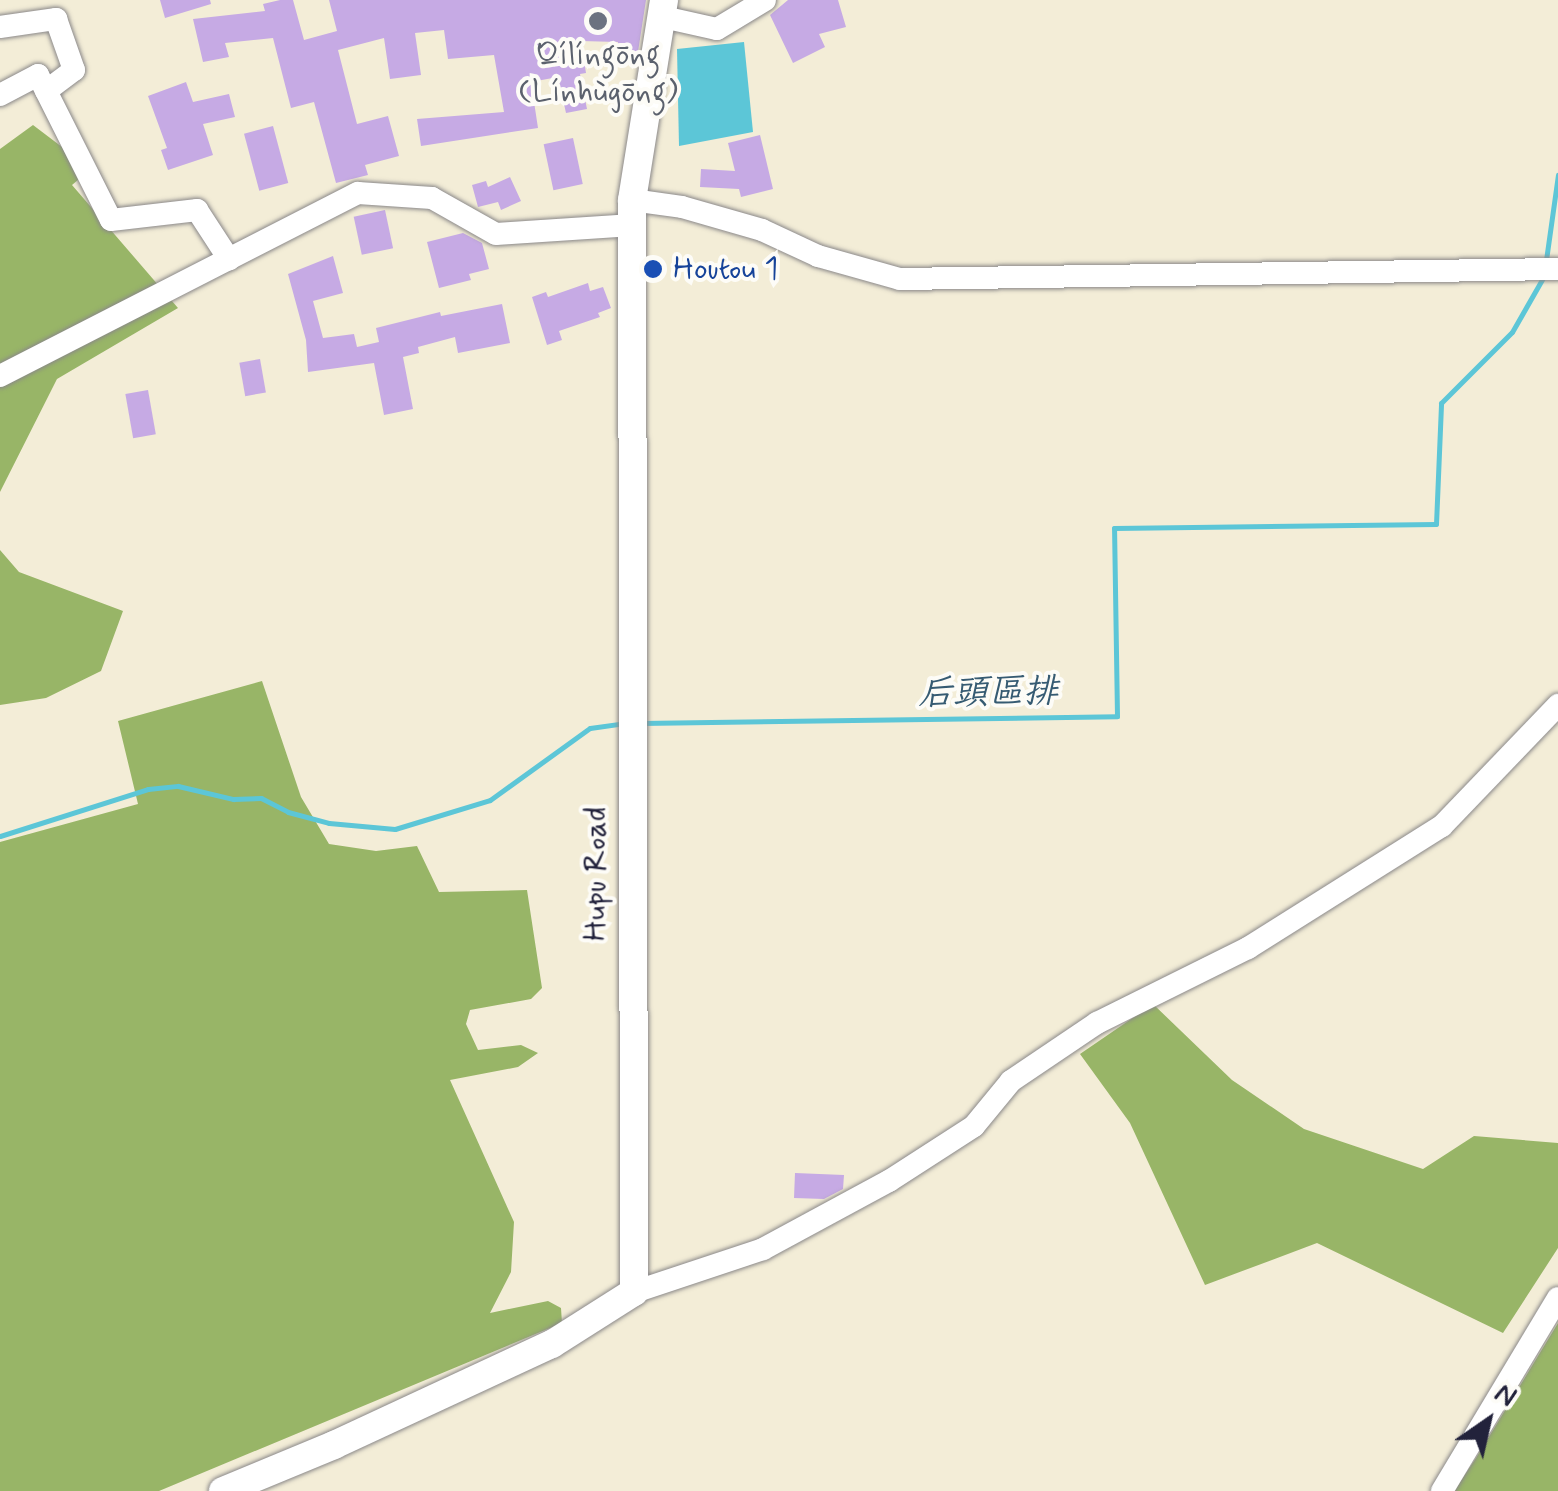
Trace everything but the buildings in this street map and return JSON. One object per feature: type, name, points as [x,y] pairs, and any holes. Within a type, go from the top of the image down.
[{"type":"main road","name":"Hupu Road","points":[[634,1292],[632,213],[664,9]]},
{"type":"main road","points":[[222,1491],[334,1445],[552,1344],[634,1292]]},
{"type":"street","points":[[664,9],[717,30],[766,0]]},
{"type":"street","points":[[0,27],[56,19],[74,70],[46,90]]},
{"type":"street","points":[[0,95],[38,74],[111,220],[197,210],[229,259]]},
{"type":"street","points":[[0,376],[358,193],[432,198],[496,234],[682,207],[746,226],[818,256],[900,279],[1548,269]]},
{"type":"street","points":[[634,1292],[763,1249],[889,1181],[974,1126],[1011,1081],[1097,1022],[1248,948],[1442,826],[1558,705]]},
{"type":"street","points":[[1442,1491],[1558,1298]]},
{"type":"green space","points":[[33,125],[91,169],[72,185],[178,308],[57,379],[0,492],[0,149]]},
{"type":"green space","points":[[0,550],[19,572],[123,611],[101,671],[46,698],[0,705]]},
{"type":"green space","points":[[262,681],[301,797],[329,844],[376,851],[417,846],[439,892],[527,890],[542,988],[531,999],[470,1010],[466,1024],[478,1050],[521,1045],[538,1053],[518,1067],[450,1080],[514,1222],[511,1272],[490,1313],[548,1301],[561,1308],[562,1323],[159,1491],[0,1491],[0,842],[138,804],[118,721]]},
{"type":"green space","points":[[1153,1004],[1232,1080],[1304,1129],[1423,1169],[1474,1136],[1558,1143],[1558,1248],[1503,1333],[1317,1243],[1205,1285],[1130,1123],[1080,1054]]},
{"type":"green space","points":[[1558,1323],[1558,1491],[1454,1491],[1476,1458]]},
{"type":"water","points":[[744,42],[753,132],[679,146],[677,49]]},
{"type":"waterway","name":"后頭區排","points":[[1546,260],[1558,175]]},
{"type":"waterway","name":"后頭區排","points":[[641,723],[1117,716],[1114,528],[1436,524],[1441,403],[1512,332],[1544,276]]},
{"type":"waterway","name":"后頭區排","points":[[0,836],[148,789],[178,786],[233,799],[261,798],[288,812],[329,823],[395,829],[490,800],[590,728],[625,723]]},
{"type":"place","name":"Qílíngōng (Línhùgōng)","points":[[598,21]]},
{"type":"place","name":"Houtou 1","points":[[653,269]]}]
